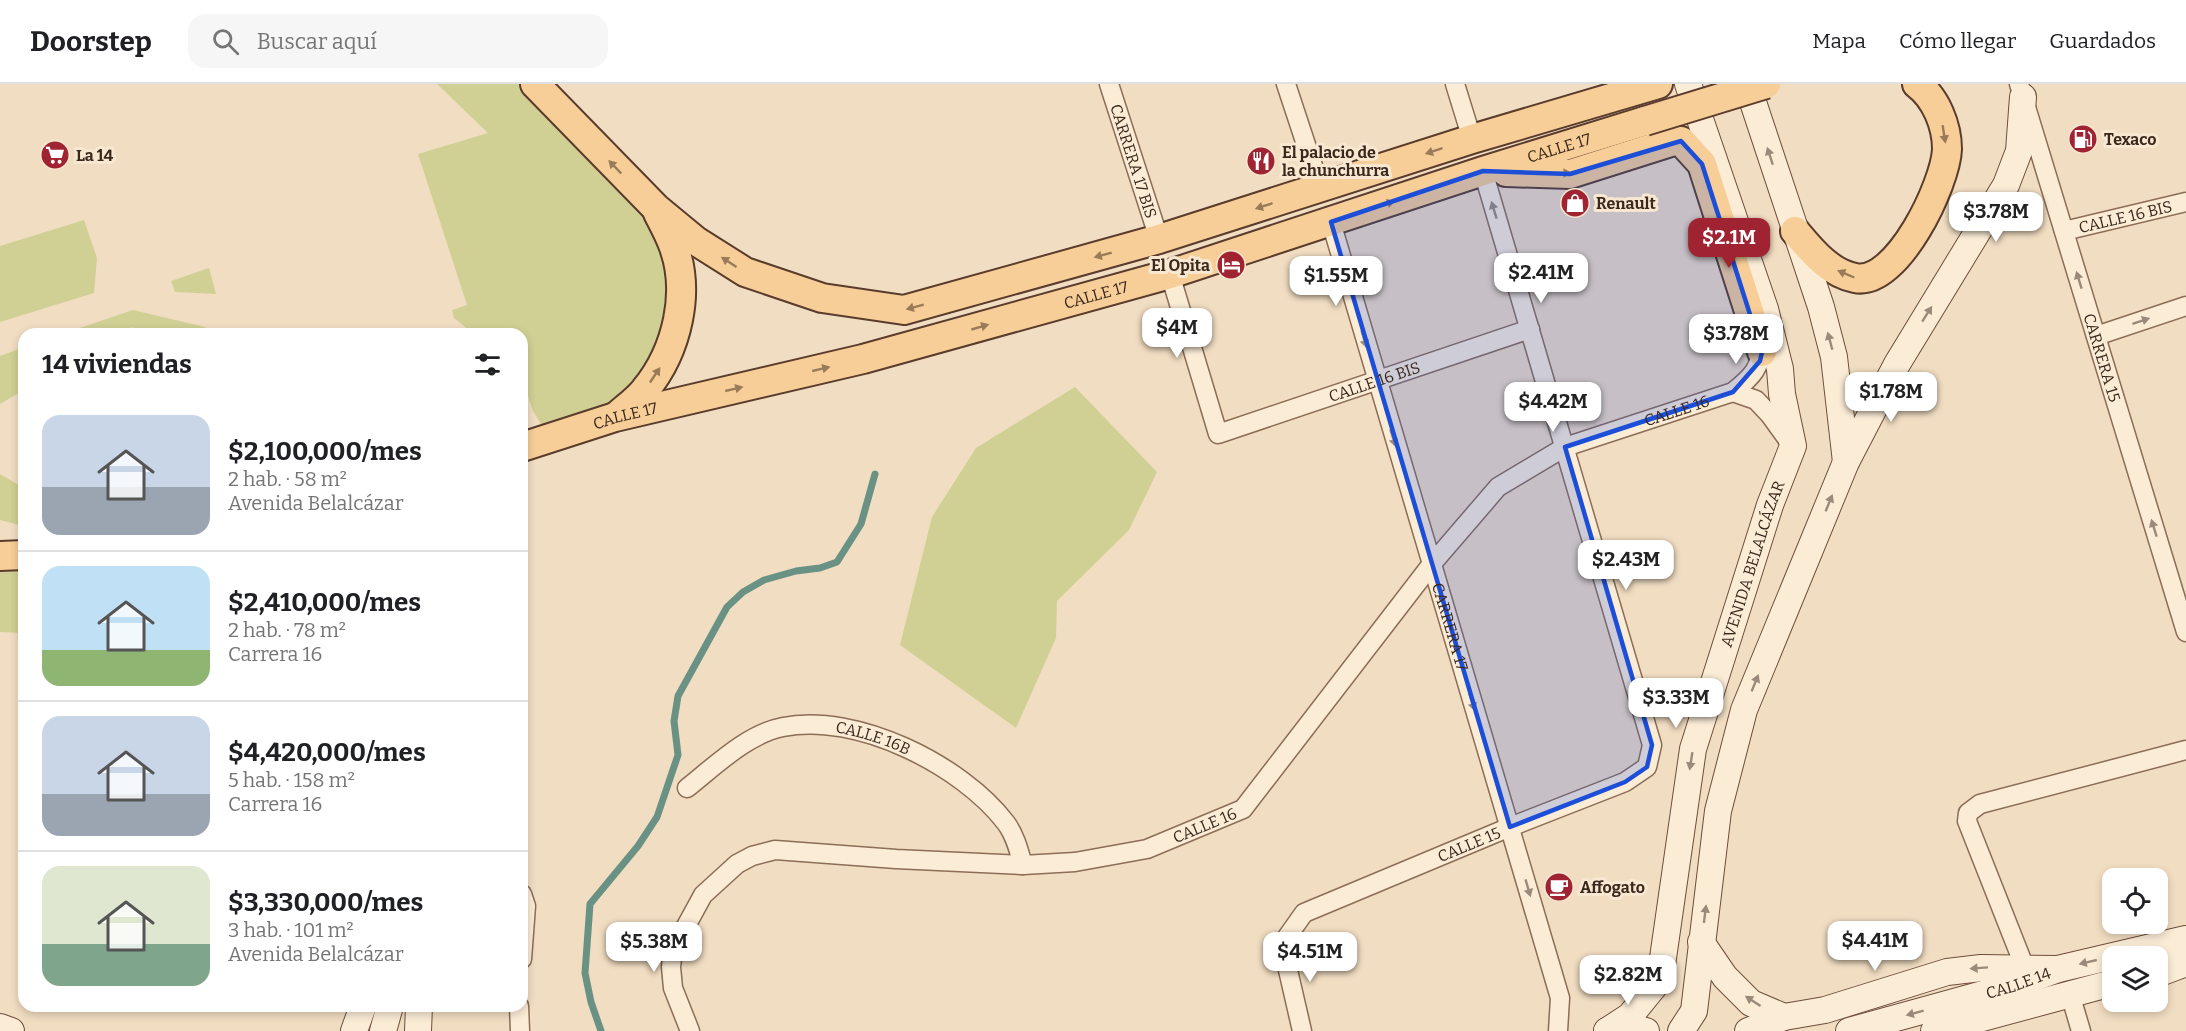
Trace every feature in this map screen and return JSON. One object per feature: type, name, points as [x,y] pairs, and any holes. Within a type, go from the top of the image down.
[{"type":"main road","name":"CALLE 17","points":[[535,84],[656,208],[696,241],[745,272],[822,298],[904,310],[1160,239],[1472,139],[1645,88]]},
{"type":"main road","points":[[1688,84],[1765,309],[1780,369],[1782,394],[1793,446]]},
{"type":"main road","points":[[1747,84],[1821,308],[1834,357],[1846,462]]},
{"type":"main road","name":"CALLE 17","points":[[528,445],[615,417],[863,359],[1170,274],[1483,171],[1766,84]]},
{"type":"main road","points":[[1794,231],[1818,258],[1835,269],[1856,278],[1870,278],[1884,270],[1902,252],[1930,205],[1944,170],[1947,148],[1944,126],[1935,105],[1917,84]]},
{"type":"main road","points":[[1681,1031],[1694,1011],[1718,811],[1744,710],[1846,462],[1897,363],[2006,185],[2019,151],[2021,90]]},
{"type":"main road","points":[[1483,171],[1570,174],[1674,141],[1681,141],[1702,165],[1762,352]]},
{"type":"main road","points":[[615,417],[645,391],[666,359],[679,322],[681,282],[673,244],[656,208]]},
{"type":"main road","name":"AVENIDA BELALCÁZAR","points":[[1607,1031],[1630,1016],[1660,980],[1676,854],[1693,749],[1770,505],[1793,446]]},
{"type":"main road","points":[[0,556],[18,555]]},
{"type":"main road","name":"CALLE 14","points":[[1934,1031],[2058,969],[2186,939]]},
{"type":"main road","points":[[1701,942],[1725,977],[1751,1003],[1784,1017]]},
{"type":"main road","points":[[2168,969],[2186,963]]},
{"type":"main road","points":[[1748,1031],[1784,1017],[1825,1010],[1947,972],[1981,968],[2018,988]]},
{"type":"main road","name":"CALLE 14","points":[[1849,1031],[2018,988],[2102,984]]},
{"type":"main road","points":[[1988,1031],[2102,994]]},
{"type":"main road","points":[[354,1031],[361,1012]]},
{"type":"main road","points":[[383,1031],[388,1012]]},
{"type":"main road","points":[[418,1031],[419,1012]]},
{"type":"main road","points":[[0,1027],[11,1031]]},
{"type":"main road","points":[[1607,1031],[1634,1028],[1646,1031]]},
{"type":"street","name":"CARRERA 17 BIS","points":[[1109,84],[1160,239]]},
{"type":"street","points":[[1286,84],[1320,188]]},
{"type":"street","points":[[1455,84],[1472,139]]},
{"type":"street","name":"CARRERA 15","points":[[2021,90],[2186,632]]},
{"type":"street","points":[[1483,171],[1564,447]]},
{"type":"street","name":"CALLE 16 BIS","points":[[2064,231],[2186,202]]},
{"type":"street","name":"CARRERA 17","points":[[1330,222],[1560,999],[1558,1031]]},
{"type":"street","name":"CALLE 16 BIS","points":[[1170,274],[1218,434],[1530,329]]},
{"type":"street","points":[[2096,336],[2186,306]]},
{"type":"street","name":"CALLE 16","points":[[690,1031],[673,988],[671,967],[673,950],[703,895],[725,873],[752,856],[775,850],[1023,865],[1075,862],[1147,849],[1243,809],[1431,565],[1498,486],[1564,447],[1733,392],[1758,368],[1762,352],[1765,309]]},
{"type":"street","points":[[1733,392],[1756,400],[1793,446]]},
{"type":"street","name":"CALLE 15","points":[[1302,1031],[1282,944],[1304,913],[1625,782],[1647,767],[1652,745],[1564,447]]},
{"type":"street","name":"CALLE 16B","points":[[687,788],[735,750],[762,735],[781,728],[812,724],[859,731],[882,738],[945,768],[1006,823],[1014,837],[1023,865]]},
{"type":"street","points":[[2018,988],[1967,820],[1968,813],[1980,804],[2186,750]]},
{"type":"street","points":[[2073,1004],[2082,1031]]},
{"type":"street","points":[[519,1012],[520,1031]]},
{"type":"highlighted area","points":[[1681,141],[1702,164],[1762,352],[1760,361],[1733,392],[1565,447],[1652,745],[1647,767],[1625,782],[1510,827],[1331,222],[1483,171],[1570,174]]},
{"type":"green space","points":[[437,84],[535,84],[656,208],[681,282],[645,391],[550,439],[533,411],[528,396],[528,328],[466,328],[454,318],[452,310],[467,305],[418,154],[488,133]]},
{"type":"green space","points":[[84,220],[97,258],[94,293],[0,322],[0,246]]},
{"type":"green space","points":[[209,268],[216,294],[175,292],[171,281]]},
{"type":"green space","points":[[133,310],[205,328],[132,327],[80,328]]},
{"type":"green space","points":[[18,349],[18,394],[0,404],[0,356]]},
{"type":"green space","points":[[1075,387],[1157,472],[1129,530],[1057,601],[1056,638],[1016,728],[900,645],[932,517],[976,448]]},
{"type":"green space","points":[[0,474],[18,484],[18,525],[0,520]]},
{"type":"green space","points":[[18,555],[18,633],[0,632],[0,556]]},
{"type":"waterway","points":[[601,1031],[591,1002],[585,973],[590,904],[638,846],[657,817],[678,755],[674,721],[678,696],[727,607],[743,592],[764,580],[837,562],[861,524],[875,474]]},
{"type":"place","name":"Texaco","points":[[2083,139]]},
{"type":"place","name":"La 14","points":[[55,155]]},
{"type":"place","name":"El palacio de la chunchurra","points":[[1261,161]]},
{"type":"place","name":"Renault","points":[[1575,203]]},
{"type":"place","name":"El Opita","points":[[1231,265]]},
{"type":"place","name":"Affogato","points":[[1559,887]]}]
